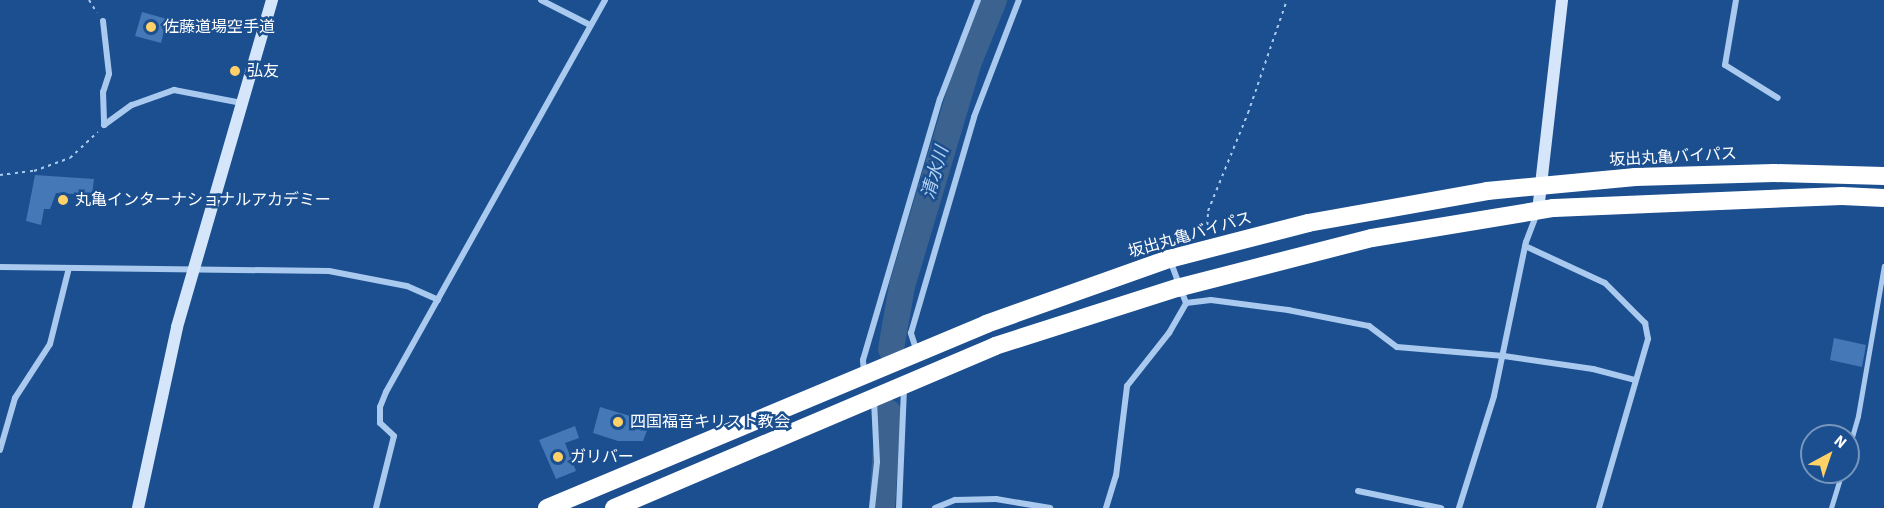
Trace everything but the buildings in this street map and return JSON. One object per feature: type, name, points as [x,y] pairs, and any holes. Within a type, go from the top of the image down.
[{"type":"highway","name":"坂出丸亀バイパス","points":[[547,508],[917,353],[1169,259],[1372,210],[1542,185],[1718,173],[1884,176]]},
{"type":"highway","points":[[614,508],[995,346],[1183,295],[1372,238],[1538,211],[1775,198],[1884,198]]},
{"type":"street","points":[[138,508],[193,270],[272,0]]},
{"type":"street","points":[[541,0],[590,25]]},
{"type":"street","points":[[376,508],[394,436],[380,423],[380,407],[605,0]]},
{"type":"street","points":[[865,376],[862,360],[940,99],[978,0]]},
{"type":"street","points":[[917,353],[911,333],[917,310],[974,117],[1019,0]]},
{"type":"street","points":[[1459,508],[1504,356],[1525,246],[1538,211],[1563,0]]},
{"type":"street","points":[[1736,0],[1725,65],[1778,98]]},
{"type":"street","points":[[103,21],[109,74],[103,92],[104,125]]},
{"type":"street","points":[[104,125],[152,95],[174,90],[243,103]]},
{"type":"street","points":[[1525,246],[1605,283],[1644,323],[1648,339],[1599,508]]},
{"type":"street","points":[[1106,508],[1116,476],[1127,386],[1169,333],[1183,295],[1169,259]]},
{"type":"street","points":[[0,267],[329,271],[407,286],[438,300]]},
{"type":"street","points":[[0,450],[15,399],[50,344],[69,268]]},
{"type":"street","points":[[1183,295],[1288,310],[1369,326],[1397,347],[1504,356],[1593,369],[1635,380]]},
{"type":"street","points":[[899,508],[904,385]]},
{"type":"street","points":[[872,508],[877,462],[874,398]]},
{"type":"street","points":[[1358,491],[1442,508]]},
{"type":"street","points":[[935,508],[955,500],[996,499],[1050,508]]},
{"type":"lane","points":[[1856,424],[1884,266]]},
{"type":"lane","points":[[1831,508],[1838,484]]},
{"type":"path","points":[[89,0],[103,21]]},
{"type":"path","points":[[1207,239],[1208,211],[1248,113],[1287,0]]},
{"type":"path","points":[[0,175],[34,171],[70,159],[104,125]]},
{"type":"waterway","name":"清水川","points":[[891,349],[902,286],[968,64],[994,0]]},
{"type":"waterway","name":"清水川","points":[[882,508],[888,412]]},
{"type":"place","name":"佐藤道場空手道","points":[[151,27]]},
{"type":"place","name":"弘友","points":[[235,71]]},
{"type":"place","name":"丸亀インターナショナルアカデミー","points":[[63,200]]},
{"type":"place","name":"四国福音キリスト教会","points":[[618,422]]},
{"type":"place","name":"ガリバー","points":[[558,457]]}]
